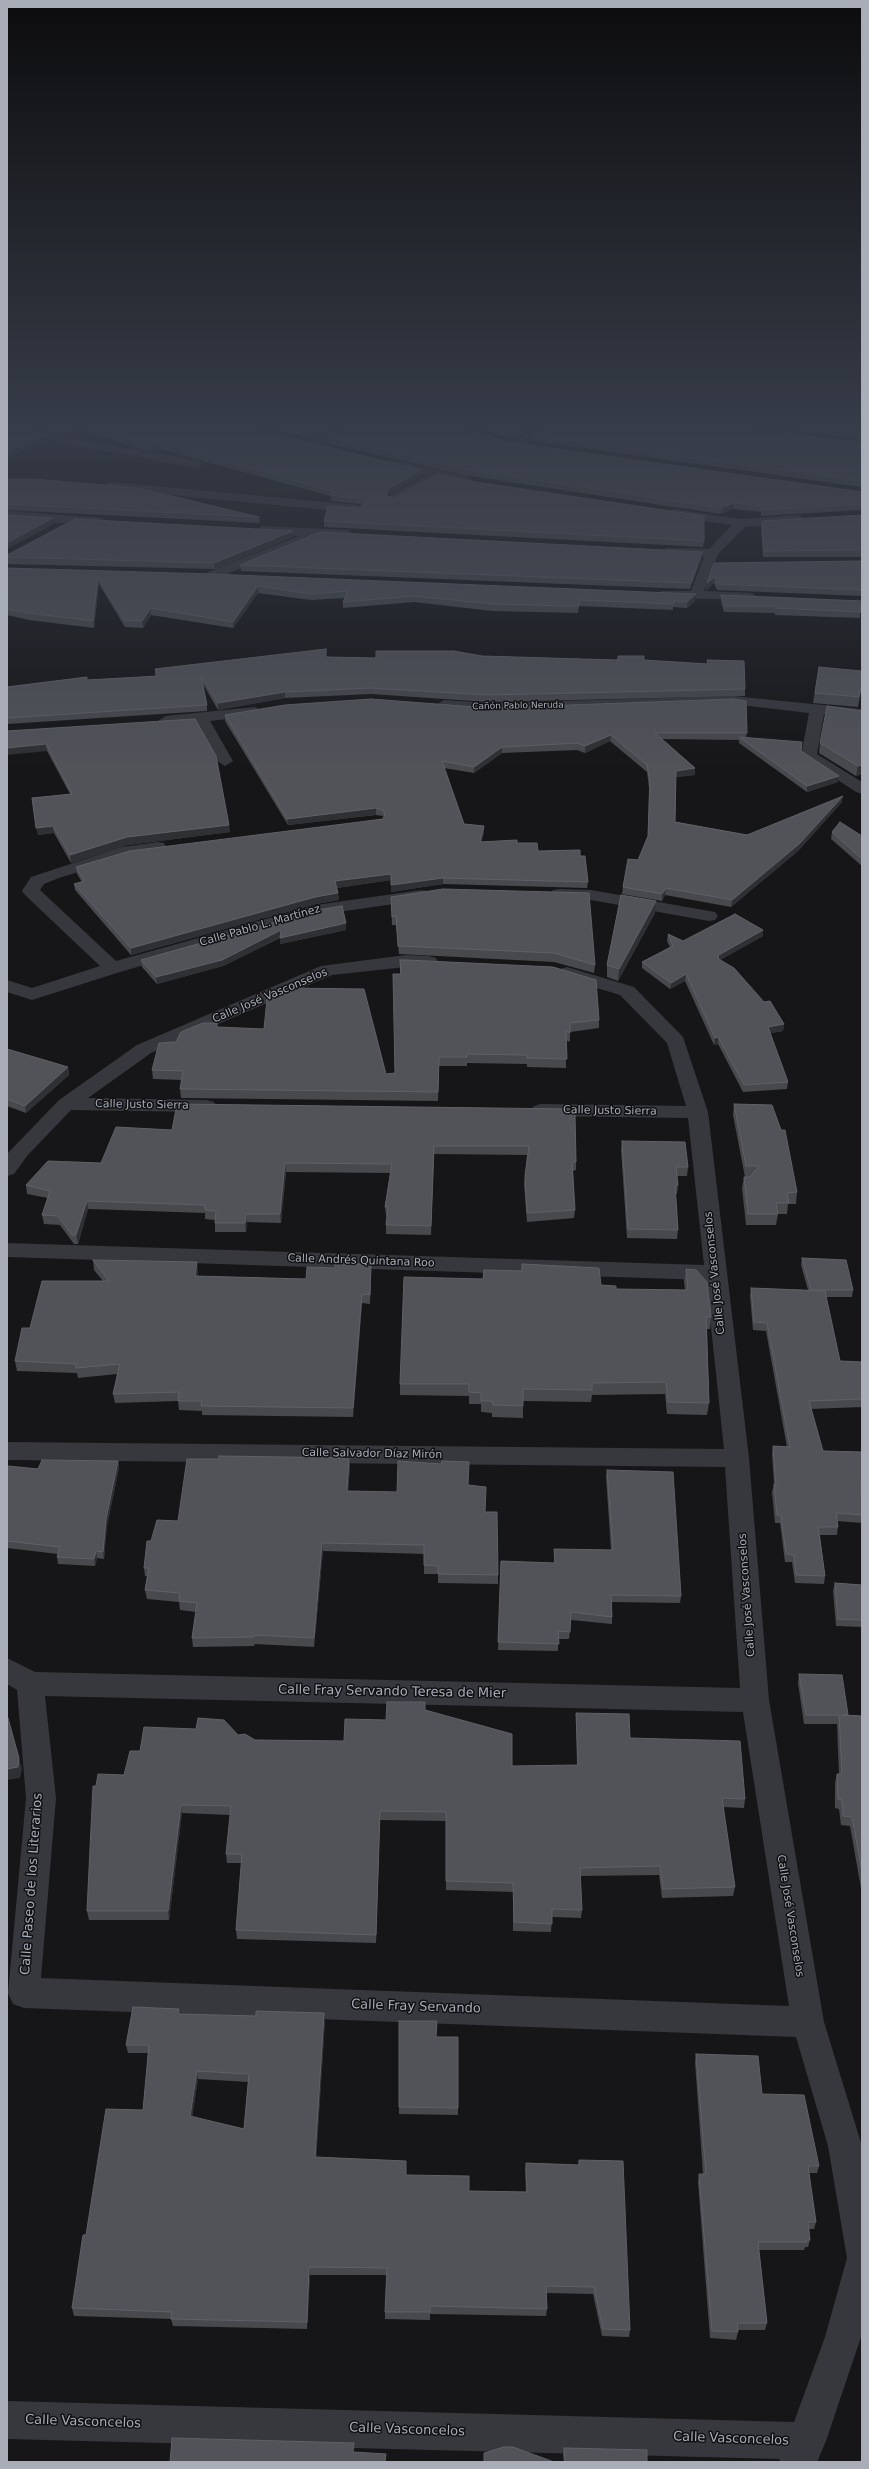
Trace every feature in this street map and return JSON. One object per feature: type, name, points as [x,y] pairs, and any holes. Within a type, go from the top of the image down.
[{"type":"street","points":[[213,575],[293,542]]},
{"type":"street","points":[[696,595],[711,558],[725,542]]},
{"type":"street","points":[[657,550],[711,558],[724,563]]},
{"type":"street","points":[[197,575],[245,577]]},
{"type":"street","points":[[649,593],[767,598]]},
{"type":"street","name":"Cañón Pablo Neruda","points":[[426,704],[488,708],[733,700],[862,714]]},
{"type":"street","points":[[154,722],[200,719],[272,708]]},
{"type":"street","points":[[817,708],[809,756],[862,789]]},
{"type":"street","points":[[200,719],[225,761]]},
{"type":"street","points":[[113,968],[31,891],[37,881],[54,874],[128,851],[173,845]]},
{"type":"street","name":"Calle Pablo L. Martínez","points":[[7,986],[32,994],[113,968],[316,910],[436,893]]},
{"type":"street","points":[[544,894],[591,895],[709,916]]},
{"type":"street","name":"Calle José Vasconselos","points":[[7,1170],[14,1148],[66,1104],[144,1049],[328,970],[406,960],[445,963]]},
{"type":"street","name":"Calle José Vasconselos","points":[[547,968],[627,991],[676,1041],[698,1112],[714,1273],[737,1458],[755,1700],[808,2022],[845,2146],[862,2252]]},
{"type":"street","name":"Calle Justo Sierra","points":[[66,1104],[226,1106]]},
{"type":"street","name":"Calle Justo Sierra","points":[[522,1110],[698,1112]]},
{"type":"street","name":"Calle Andrés Quintana Roo","points":[[7,1250],[714,1273]]},
{"type":"street","name":"Calle Salvador Díaz Mirón","points":[[7,1451],[737,1458]]},
{"type":"street","name":"Calle Fray Servando Teresa de Mier","points":[[18,1676],[755,1700]]},
{"type":"street","name":"Calle Paseo de los Literarios","points":[[18,1676],[41,1798],[24,1992]]},
{"type":"street","name":"Calle Fray Servando","points":[[24,1992],[808,2022]]},
{"type":"street","points":[[802,2451],[844,2337],[862,2265]]},
{"type":"street","name":"Calle Vasconcelos","points":[[7,2420],[802,2451]]},
{"type":"building","points":[[31,542],[265,542],[214,563],[7,557],[7,555]]},
{"type":"building","points":[[295,542],[515,542],[702,552],[691,583],[240,565]]},
{"type":"building","points":[[763,542],[862,542],[862,550],[764,551]]},
{"type":"building","points":[[862,561],[862,590],[717,584],[715,577],[707,583],[714,563]]},
{"type":"building","points":[[7,568],[212,574],[696,594],[687,602],[673,601],[674,604],[579,600],[579,606],[493,604],[414,596],[343,602],[348,591],[311,594],[258,586],[233,622],[151,608],[142,621],[124,620],[98,578],[93,621],[7,609]]},
{"type":"building","points":[[721,595],[862,601],[862,607],[860,607],[861,612],[776,608],[776,606],[725,606]]},
{"type":"building","points":[[326,649],[326,657],[376,658],[376,651],[454,651],[482,656],[618,660],[618,656],[644,656],[644,660],[708,664],[707,660],[744,661],[745,689],[488,695],[371,688],[285,692],[218,703],[201,676],[207,705],[7,718],[7,687],[87,677],[87,680],[159,676],[155,669]]},
{"type":"building","points":[[819,667],[861,671],[860,677],[862,677],[862,683],[859,697],[815,693]]},
{"type":"building","points":[[371,699],[488,708],[734,699],[746,701],[747,733],[655,733],[695,768],[676,771],[675,822],[747,835],[843,796],[799,844],[732,900],[666,888],[662,894],[623,887],[628,859],[638,860],[648,836],[650,781],[647,765],[611,735],[585,746],[578,743],[502,747],[474,767],[442,761],[464,824],[484,826],[480,842],[517,840],[517,843],[537,843],[538,851],[580,850],[580,856],[585,856],[588,882],[443,878],[391,885],[391,874],[335,881],[338,893],[315,897],[131,948],[74,884],[84,881],[76,867],[130,851],[383,819],[385,814],[383,810],[376,808],[287,819],[225,715],[285,705]]},
{"type":"building","points":[[827,706],[862,711],[862,765],[858,766],[820,743]]},
{"type":"building","points":[[195,719],[216,756],[229,825],[127,837],[70,855],[53,826],[36,828],[32,798],[72,794],[46,744],[7,748],[7,731]]},
{"type":"building","points":[[739,737],[802,742],[801,751],[839,776],[807,786]]},
{"type":"building","points":[[840,822],[862,836],[862,859],[832,832]]},
{"type":"building","points":[[443,889],[589,893],[595,965],[554,953],[398,946],[396,916],[392,917],[391,897]]},
{"type":"building","points":[[621,895],[656,901],[619,969],[607,965]]},
{"type":"building","points":[[342,906],[346,923],[280,938],[281,930],[222,960],[156,977],[141,960],[318,910]]},
{"type":"building","points":[[735,914],[763,930],[717,956],[719,957],[717,958],[734,968],[764,1002],[770,1001],[784,1024],[768,1027],[788,1082],[744,1085],[718,1037],[715,1038],[686,974],[671,983],[642,962],[673,946],[668,934],[683,941]]},
{"type":"building","points":[[400,960],[553,967],[596,980],[599,1020],[570,1023],[570,1033],[566,1031],[567,1059],[527,1058],[527,1055],[467,1054],[467,1057],[439,1057],[438,1092],[180,1089],[183,1071],[152,1070],[159,1043],[176,1042],[181,1032],[203,1023],[217,1023],[217,1027],[264,1029],[267,999],[271,999],[272,993],[285,988],[364,989],[386,1074],[395,1073],[393,974],[401,974]]},
{"type":"building","points":[[7,1049],[68,1067],[25,1106],[7,1099]]},
{"type":"building","points":[[177,1104],[570,1109],[571,1114],[575,1114],[576,1162],[572,1162],[575,1210],[527,1213],[525,1176],[529,1146],[434,1146],[431,1226],[386,1225],[388,1207],[385,1207],[392,1164],[285,1163],[280,1214],[246,1214],[245,1223],[215,1223],[216,1211],[205,1210],[205,1205],[87,1201],[76,1235],[72,1235],[58,1216],[42,1215],[50,1191],[26,1185],[48,1161],[101,1163],[116,1127],[172,1130]]},
{"type":"building","points":[[734,1104],[772,1105],[781,1130],[785,1130],[797,1192],[787,1193],[789,1203],[776,1203],[778,1214],[748,1214],[744,1177],[750,1177],[759,1166],[746,1166]]},
{"type":"building","points":[[622,1141],[685,1142],[688,1167],[676,1167],[678,1185],[675,1185],[678,1230],[628,1229]]},
{"type":"building","points":[[802,1258],[846,1260],[853,1290],[811,1290]]},
{"type":"building","points":[[93,1260],[197,1262],[195,1276],[306,1279],[307,1267],[335,1268],[335,1264],[371,1264],[370,1295],[362,1294],[353,1408],[201,1406],[202,1401],[178,1401],[179,1392],[113,1394],[120,1364],[76,1368],[76,1364],[15,1361],[22,1328],[30,1328],[42,1281],[109,1281]]},
{"type":"building","points":[[522,1264],[599,1268],[601,1285],[616,1286],[616,1289],[688,1290],[686,1269],[696,1270],[707,1282],[711,1317],[706,1317],[709,1403],[668,1402],[666,1382],[592,1383],[592,1390],[523,1389],[523,1406],[493,1405],[492,1401],[481,1401],[481,1393],[469,1392],[469,1384],[400,1384],[404,1277],[483,1279],[484,1270],[522,1271]]},
{"type":"building","points":[[751,1288],[825,1291],[840,1361],[862,1362],[862,1399],[809,1401],[823,1451],[862,1452],[862,1515],[836,1513],[838,1527],[818,1527],[825,1576],[796,1575],[794,1555],[786,1554],[781,1515],[777,1515],[774,1484],[776,1484],[773,1446],[790,1447],[767,1323],[754,1322]]},
{"type":"building","points":[[219,1456],[349,1458],[347,1491],[397,1492],[398,1461],[441,1464],[442,1461],[469,1462],[468,1485],[486,1487],[485,1512],[497,1512],[498,1575],[438,1574],[438,1566],[424,1565],[424,1545],[322,1543],[314,1638],[254,1635],[254,1637],[192,1638],[197,1603],[179,1601],[180,1593],[145,1590],[149,1568],[144,1568],[147,1541],[151,1541],[157,1520],[178,1521],[187,1459],[219,1459]]},
{"type":"building","points":[[42,1460],[118,1461],[106,1519],[103,1552],[96,1551],[94,1559],[57,1557],[60,1547],[7,1541],[7,1467],[38,1469]]},
{"type":"building","points":[[607,1470],[673,1472],[681,1596],[611,1595],[612,1617],[571,1612],[570,1632],[558,1631],[559,1644],[498,1642],[501,1561],[555,1563],[554,1549],[613,1550]]},
{"type":"building","points":[[835,1583],[862,1585],[862,1620],[838,1619]]},
{"type":"building","points":[[799,1674],[842,1675],[848,1715],[842,1715],[862,1716],[862,1872],[852,1817],[843,1816],[842,1800],[838,1799],[837,1774],[842,1774],[839,1715],[806,1715]]},
{"type":"building","points":[[387,1702],[425,1702],[425,1710],[512,1734],[512,1766],[578,1765],[576,1713],[629,1714],[630,1738],[740,1741],[745,1799],[722,1798],[735,1887],[663,1889],[660,1866],[580,1868],[582,1910],[552,1909],[552,1924],[514,1922],[513,1883],[446,1881],[446,1812],[380,1811],[376,1935],[236,1930],[242,1854],[226,1854],[231,1806],[181,1805],[168,1911],[87,1911],[93,1786],[96,1786],[98,1774],[124,1775],[130,1751],[140,1751],[144,1727],[196,1729],[198,1718],[224,1720],[238,1735],[245,1734],[255,1740],[344,1741],[345,1719],[386,1720]]},
{"type":"building","points":[[8,1718],[19,1758],[18,1767],[7,1769],[7,1719]]},
{"type":"building","points":[[133,2007],[179,2009],[178,2014],[256,2016],[256,2011],[324,2013],[315,2157],[406,2161],[406,2175],[469,2176],[469,2191],[527,2192],[526,2163],[579,2165],[579,2160],[623,2161],[630,2330],[603,2329],[594,2287],[546,2286],[547,2309],[430,2306],[430,2312],[385,2312],[387,2268],[309,2267],[307,2322],[171,2319],[172,2312],[72,2308],[83,2235],[86,2235],[106,2109],[143,2110],[149,2045],[126,2045]],"holes":[[[197,2071],[249,2074],[244,2129],[190,2116]]]},
{"type":"building","points":[[399,2021],[437,2021],[436,2037],[458,2037],[458,2108],[399,2107]]},
{"type":"building","points":[[696,2054],[758,2056],[762,2094],[804,2095],[819,2166],[808,2166],[816,2222],[808,2222],[810,2240],[806,2240],[807,2242],[758,2242],[767,2323],[737,2323],[738,2332],[712,2331],[699,2174],[706,2174]]},
{"type":"building","points":[[172,2438],[354,2443],[353,2452],[386,2454],[385,2462],[170,2462]]},
{"type":"building","points":[[504,2447],[513,2447],[554,2462],[484,2462],[484,2453]]},
{"type":"building","points":[[564,2448],[647,2450],[647,2462],[565,2462]]}]
